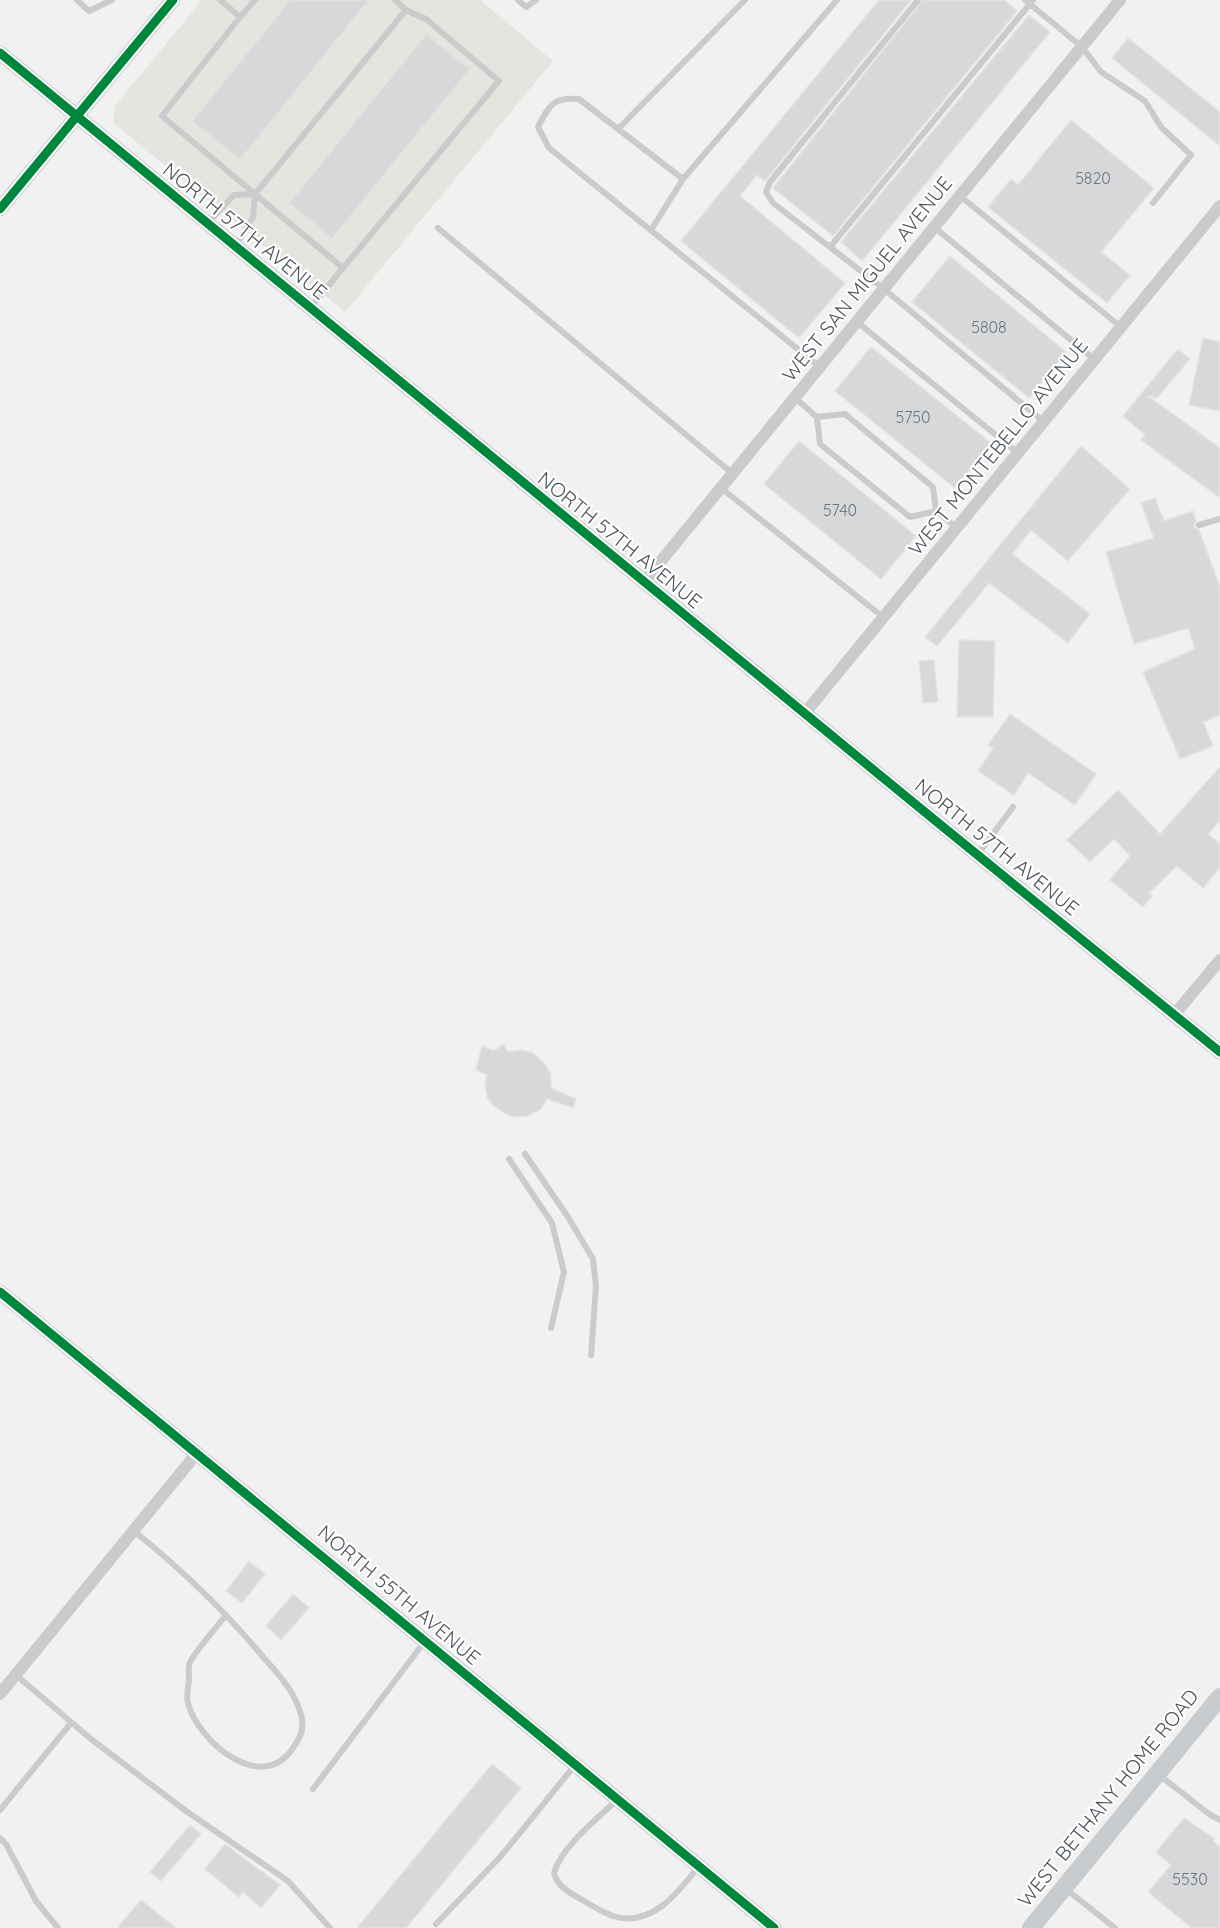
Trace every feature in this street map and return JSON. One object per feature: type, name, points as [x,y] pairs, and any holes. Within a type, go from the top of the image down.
[{"type":"main road","name":"WEST BETHANY HOME ROAD","points":[[1031,1928],[1220,1697]]},
{"type":"street","points":[[0,208],[172,0]]},
{"type":"street","name":"WEST SAN MIGUEL AVENUE","points":[[643,583],[1120,0]]},
{"type":"street","name":"NORTH 57TH AVENUE","points":[[0,53],[643,583],[805,712],[1220,1052]]},
{"type":"street","name":"WEST MONTEBELLO AVENUE","points":[[805,712],[1220,206]]},
{"type":"street","points":[[1174,1015],[1220,960]]},
{"type":"street","name":"NORTH 55TH AVENUE","points":[[0,1292],[774,1928]]},
{"type":"street","points":[[0,1694],[197,1453]]},
{"type":"lane","points":[[76,0],[89,11],[112,0]]},
{"type":"lane","points":[[220,0],[240,17]]},
{"type":"lane","points":[[255,0],[162,116],[343,268]]},
{"type":"lane","points":[[310,308],[499,81],[426,19],[406,10],[395,0]]},
{"type":"lane","points":[[518,0],[526,7],[536,0]]},
{"type":"lane","points":[[618,129],[745,0]]},
{"type":"lane","points":[[651,230],[683,179],[837,0]]},
{"type":"lane","points":[[918,0],[770,182],[766,192],[773,203],[884,289],[1043,422]]},
{"type":"lane","points":[[830,247],[1029,1],[1082,47],[1101,72],[1144,101],[1161,126],[1191,155],[1153,203]]},
{"type":"lane","points":[[236,247],[253,217],[255,194],[406,10]]},
{"type":"lane","points":[[683,179],[579,99],[562,98],[548,108],[538,127],[549,148],[820,367]]},
{"type":"lane","points":[[208,224],[234,195],[255,194]]},
{"type":"lane","points":[[960,196],[1121,327]]},
{"type":"lane","points":[[934,227],[1094,360]]},
{"type":"lane","points":[[438,228],[733,474]]},
{"type":"lane","points":[[857,322],[1018,453]]},
{"type":"lane","points":[[795,398],[817,417],[820,444],[910,517],[936,511]]},
{"type":"lane","points":[[817,417],[845,414],[933,487],[936,511],[957,528]]},
{"type":"lane","points":[[721,488],[883,617]]},
{"type":"lane","points":[[1199,525],[1220,519]]},
{"type":"lane","points":[[978,854],[1013,807]]},
{"type":"lane","points":[[525,1154],[568,1217],[593,1259],[596,1286],[591,1355]]},
{"type":"lane","points":[[508,1158],[552,1223],[564,1272],[551,1328]]},
{"type":"lane","points":[[133,1531],[173,1563],[226,1615],[286,1684],[297,1703],[302,1722],[301,1736],[290,1752],[273,1765],[256,1768],[235,1761],[202,1731],[188,1703],[189,1663],[226,1615]]},
{"type":"lane","points":[[313,1789],[425,1640]]},
{"type":"lane","points":[[16,1675],[71,1723],[186,1810],[288,1881],[330,1928]]},
{"type":"lane","points":[[0,1810],[71,1723]]},
{"type":"lane","points":[[436,1924],[501,1856],[575,1764]]},
{"type":"lane","points":[[1158,1774],[1220,1820]]},
{"type":"lane","points":[[618,1799],[559,1861],[554,1874],[560,1885],[614,1917],[636,1918],[656,1911],[677,1893],[699,1866]]},
{"type":"lane","points":[[0,1838],[6,1844],[36,1901],[58,1928]]},
{"type":"lane","points":[[1065,1888],[1115,1928]]},
{"type":"shaded area","points":[[202,0],[480,0],[553,61],[345,312],[113,123],[115,106]]},
{"type":"building","points":[[290,0],[369,0],[240,160],[192,121]]},
{"type":"building","points":[[879,0],[911,0],[765,181],[757,175],[740,196],[845,283],[799,338],[681,241]]},
{"type":"building","points":[[923,0],[1004,0],[1017,11],[833,236],[773,188]]},
{"type":"building","points":[[1029,15],[1050,32],[862,261],[841,242]]},
{"type":"building","points":[[426,34],[470,69],[332,239],[289,203]]},
{"type":"building","points":[[1128,38],[1220,112],[1220,146],[1112,58]]},
{"type":"building","points":[[1071,120],[1154,188],[1101,252],[1130,275],[1107,303],[988,207],[1011,179],[1018,185]]},
{"type":"building","points":[[950,256],[1066,352],[1029,398],[912,302]]},
{"type":"building","points":[[1203,338],[1220,342],[1220,411],[1189,405]]},
{"type":"building","points":[[871,347],[991,443],[955,488],[835,391]]},
{"type":"building","points":[[1178,349],[1190,359],[1157,398],[1148,396],[1220,448],[1220,498],[1141,440],[1145,435],[1123,416]]},
{"type":"building","points":[[799,441],[916,536],[881,579],[764,484]]},
{"type":"building","points":[[1081,446],[1130,489],[1068,561],[1031,530],[1012,554],[1090,614],[1068,643],[989,583],[937,646],[925,637]]},
{"type":"building","points":[[1155,498],[1164,521],[1193,511],[1196,521],[1194,527],[1199,530],[1220,587],[1220,715],[1203,722],[1213,746],[1180,759],[1143,672],[1195,649],[1188,628],[1134,644],[1106,552],[1154,538],[1141,503]]},
{"type":"building","points":[[959,640],[995,641],[993,717],[957,717]]},
{"type":"building","points":[[934,660],[938,702],[923,703],[919,661]]},
{"type":"building","points":[[1010,714],[1096,774],[1075,805],[1028,773],[1014,795],[978,771],[993,748],[988,745]]},
{"type":"building","points":[[1220,767],[1220,821],[1208,834],[1220,844],[1220,867],[1203,888],[1177,866],[1149,893],[1152,896],[1143,907],[1110,880],[1130,856],[1114,839],[1090,862],[1067,840],[1118,790],[1160,834]]},
{"type":"building","points":[[504,1044],[508,1052],[521,1050],[533,1053],[544,1063],[551,1074],[551,1088],[576,1099],[573,1108],[547,1099],[540,1110],[527,1116],[514,1117],[493,1105],[487,1097],[485,1084],[487,1075],[476,1070],[482,1046],[494,1051]]},
{"type":"building","points":[[249,1561],[265,1574],[242,1603],[226,1591]]},
{"type":"building","points":[[293,1594],[309,1608],[281,1640],[266,1626]]},
{"type":"building","points":[[492,1764],[521,1788],[406,1928],[357,1928]]},
{"type":"building","points":[[1184,1818],[1215,1839],[1213,1841],[1220,1847],[1220,1928],[1192,1928],[1148,1892],[1171,1865],[1156,1852]]},
{"type":"building","points":[[190,1825],[201,1834],[161,1881],[150,1872]]},
{"type":"building","points":[[225,1844],[280,1885],[261,1908],[243,1892],[239,1897],[205,1869]]},
{"type":"building","points":[[141,1900],[176,1928],[117,1928]]},
{"type":"cycle path","points":[[0,209],[173,0]]},
{"type":"cycle path","points":[[0,53],[1220,1052]]},
{"type":"cycle path","points":[[0,1292],[774,1928]]}]
